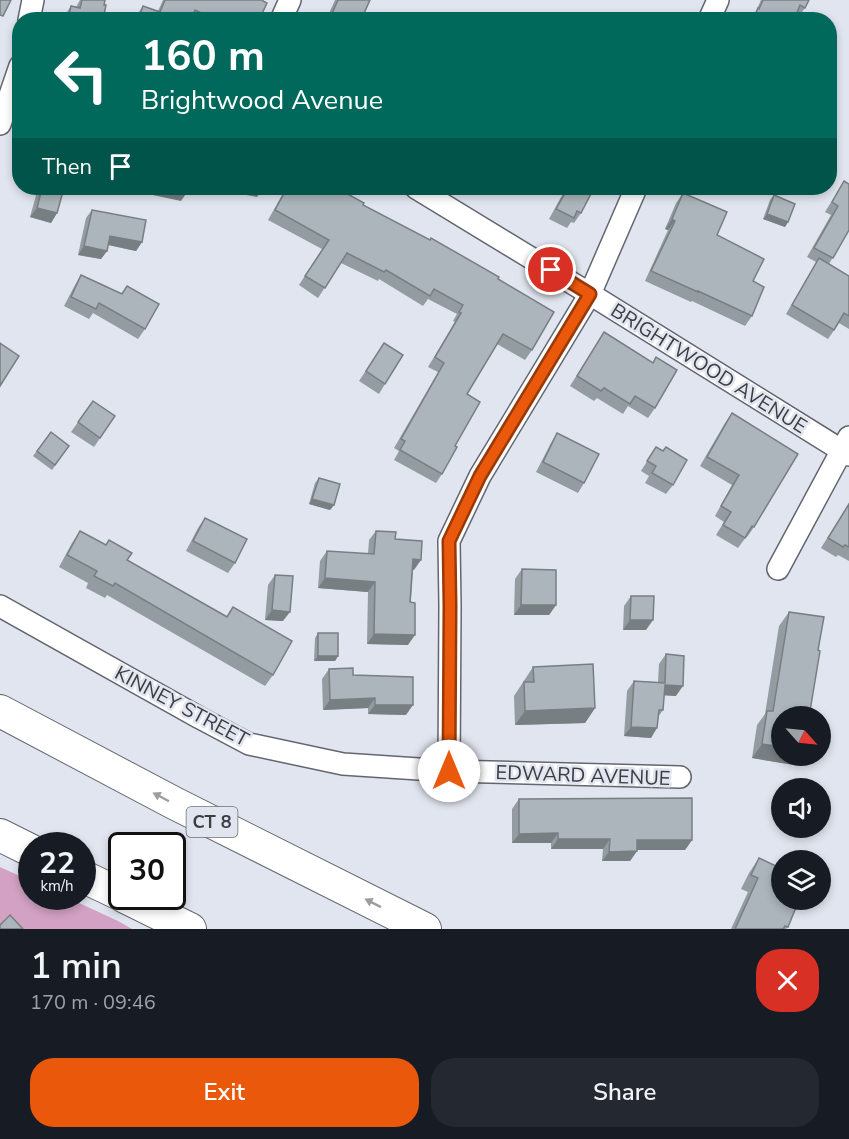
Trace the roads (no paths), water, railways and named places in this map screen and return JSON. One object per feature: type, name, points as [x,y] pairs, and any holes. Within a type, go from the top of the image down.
[{"type":"highway","name":"CT 8","points":[[0,711],[174,803],[426,929]]},
{"type":"highway","points":[[0,835],[18,844]]},
{"type":"highway","points":[[151,910],[190,929]]},
{"type":"street","points":[[0,124],[12,75]]},
{"type":"street","name":"BRIGHTWOOD AVENUE","points":[[427,195],[846,447]]},
{"type":"street","points":[[449,771],[449,541],[480,476],[590,294],[633,195]]},
{"type":"street","points":[[778,569],[846,447]]},
{"type":"street","name":"KINNEY STREET","points":[[0,606],[249,744],[343,764],[449,771]]},
{"type":"street","name":"EDWARD AVENUE","points":[[449,771],[680,777]]}]
